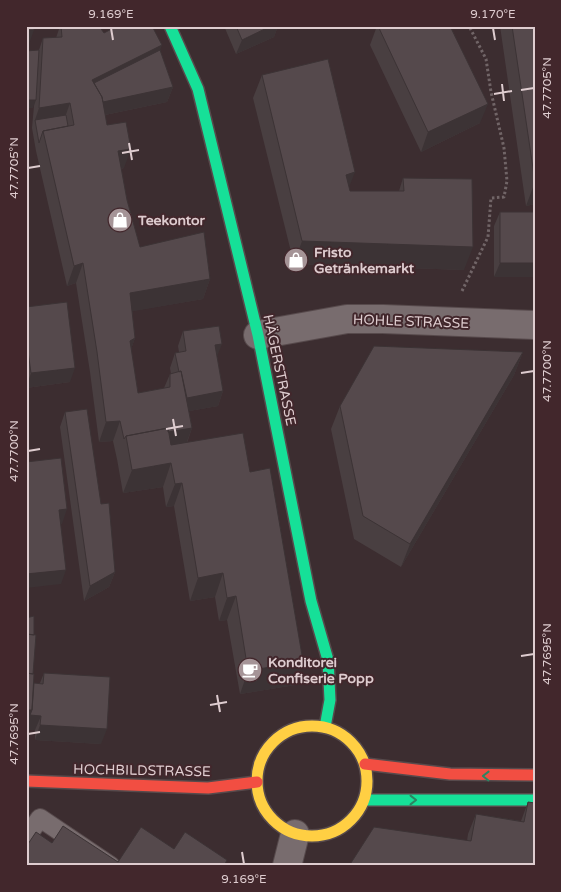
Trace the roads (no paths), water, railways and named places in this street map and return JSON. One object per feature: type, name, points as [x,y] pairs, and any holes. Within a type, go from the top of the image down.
[{"type":"street","name":"HÄGERSTRASSE","points":[[170,26],[198,89],[258,335],[311,600],[328,660],[330,700],[324,727]]},
{"type":"street","name":"HOHLE STRASSE","points":[[258,335],[347,319],[535,325]]},
{"type":"street","points":[[308,726],[324,727],[342,734],[356,747],[365,764],[367,783],[364,800],[355,816],[342,827],[326,834],[308,836],[295,834],[277,823],[267,812],[260,798],[257,782],[259,766],[266,751],[277,738],[292,730],[308,726]]},
{"type":"street","points":[[365,764],[419,772],[484,776],[535,775]]},
{"type":"street","name":"HOCHBILDSTRASSE","points":[[26,781],[208,788],[257,782]]},
{"type":"street","points":[[364,800],[535,800]]},
{"type":"street","points":[[287,866],[295,834]]},
{"type":"lane","points":[[26,838],[40,818],[111,866]]},
{"type":"place","name":"Teekontor","points":[[120,220]]},
{"type":"place","name":"Fristo Getränkemarkt","points":[[296,260]]},
{"type":"place","name":"Konditorei Confiserie Popp","points":[[250,670]]}]
